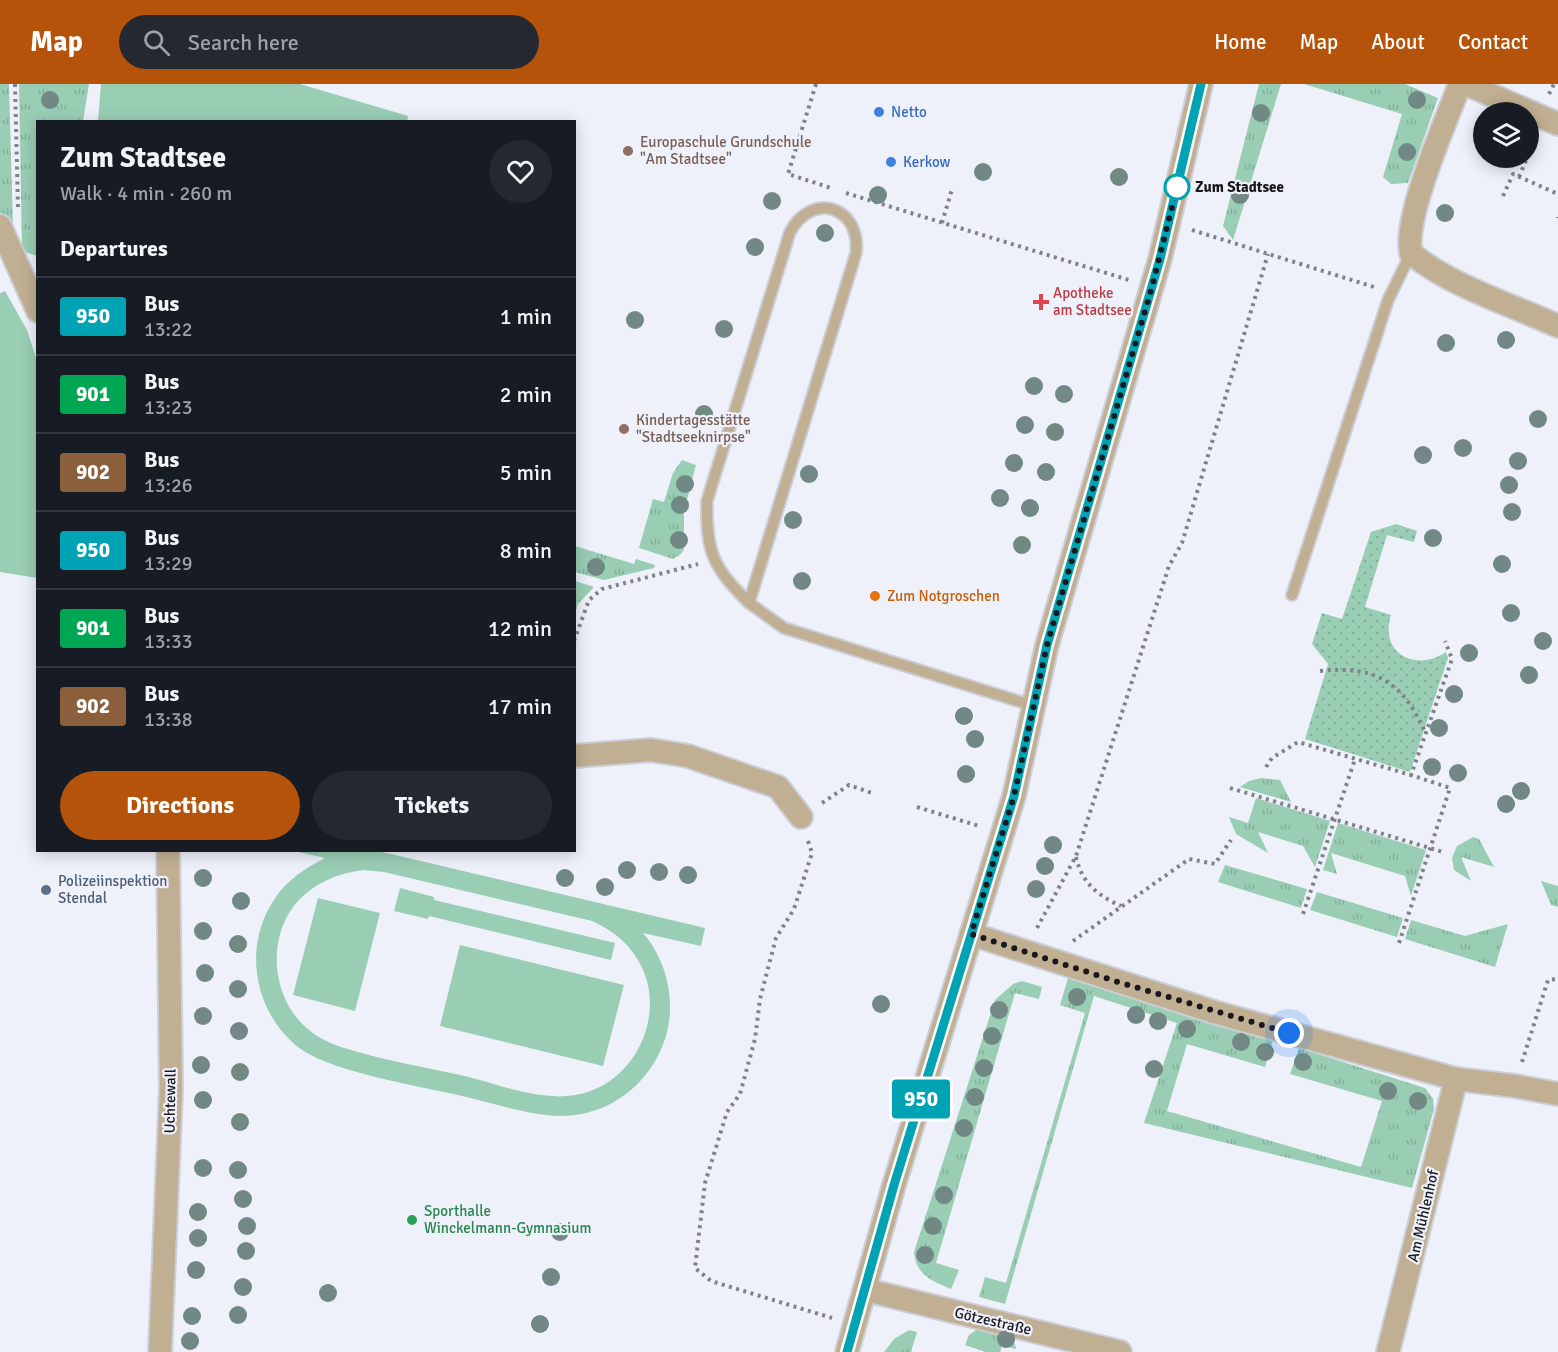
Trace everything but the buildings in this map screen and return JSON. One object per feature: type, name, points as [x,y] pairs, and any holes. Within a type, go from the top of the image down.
[{"type":"street","points":[[848,1352],[891,1196],[1003,833],[1023,761],[1047,645],[1152,287],[1201,84]]},
{"type":"street","points":[[1460,84],[1416,205],[1410,231],[1411,253],[1423,264],[1445,275],[1558,326]]},
{"type":"street","points":[[1467,84],[1558,124]]},
{"type":"street","points":[[9,223],[36,306]]},
{"type":"street","points":[[576,756],[651,750],[688,756],[778,787],[801,817]]},
{"type":"street","name":"Uchtewall","points":[[160,1352],[171,1089],[168,852]]},
{"type":"street","points":[[971,934],[1214,1012],[1455,1079],[1558,1094]]},
{"type":"street","name":"Am Mühlenhof","points":[[1388,1352],[1455,1079]]},
{"type":"street","name":"Götzestraße","points":[[866,1290],[1120,1352]]},
{"type":"lane","points":[[749,603],[856,253],[858,239],[854,226],[845,216],[833,209],[820,208],[807,212],[796,220],[790,232],[707,501],[706,532],[713,560],[729,583],[749,603],[784,628],[1034,706]]},
{"type":"lane","points":[[1292,595],[1392,292],[1411,253]]},
{"type":"path","points":[[9,223],[15,84]]},
{"type":"path","points":[[816,84],[788,174],[1152,287]]},
{"type":"path","points":[[1519,177],[1523,168]]},
{"type":"path","points":[[1503,196],[1513,174],[1558,194]]},
{"type":"path","points":[[942,223],[952,189]]},
{"type":"path","points":[[1168,223],[1392,292]]},
{"type":"path","points":[[1028,951],[1043,914],[1076,856],[1169,566],[1182,543],[1268,254]]},
{"type":"path","points":[[576,636],[589,600],[602,589],[713,560]]},
{"type":"path","points":[[1411,775],[1452,659],[1445,641]]},
{"type":"path","points":[[1320,671],[1341,669],[1362,671],[1389,682],[1405,695],[1426,733]]},
{"type":"path","points":[[1266,767],[1272,758],[1298,742],[1450,788],[1399,943]]},
{"type":"path","points":[[1303,914],[1355,759]]},
{"type":"path","points":[[856,1325],[711,1281],[695,1268],[705,1182],[727,1112],[740,1094],[755,1039],[760,999],[776,938],[794,909],[812,853],[801,817],[849,785],[875,794]]},
{"type":"path","points":[[1230,788],[1443,852]]},
{"type":"path","points":[[917,807],[1003,833]]},
{"type":"path","points":[[1061,964],[1068,946],[1121,906],[1189,859],[1215,864],[1231,840]]},
{"type":"path","points":[[1076,856],[1080,873],[1088,885],[1104,898],[1121,906]]},
{"type":"path","points":[[1515,1086],[1548,980],[1558,979]]},
{"type":"green space","points":[[0,84],[9,84],[13,228],[7,230],[0,215]]},
{"type":"green space","points":[[19,84],[89,84],[83,120],[36,120],[36,256],[22,251]]},
{"type":"green space","points":[[101,84],[300,84],[408,116],[407,120],[98,120]]},
{"type":"green space","points":[[1259,84],[1281,84],[1233,240],[1223,226]]},
{"type":"green space","points":[[1304,84],[1405,84],[1438,98],[1408,183],[1391,184],[1383,177],[1402,114]]},
{"type":"green space","points":[[5,291],[27,330],[36,358],[36,578],[0,572],[0,293]]},
{"type":"green space","points":[[682,460],[696,465],[684,511],[684,549],[673,559],[639,548],[653,499],[664,502],[673,473]]},
{"type":"green space","points":[[1396,524],[1417,531],[1414,542],[1387,535],[1365,607],[1391,615],[1390,640],[1402,656],[1412,660],[1423,660],[1446,652],[1448,658],[1410,772],[1305,739],[1328,664],[1312,644],[1322,613],[1342,619],[1371,532]]},
{"type":"green space","points":[[576,546],[634,564],[636,559],[655,565],[654,568],[604,580],[576,572]]},
{"type":"green space","points":[[576,581],[594,587],[578,604],[576,611]]},
{"type":"green space","points":[[1261,778],[1280,780],[1291,802],[1240,787],[1249,781]]},
{"type":"green space","points":[[1256,798],[1330,821],[1315,867],[1303,846],[1258,832],[1268,853],[1236,834],[1229,817],[1248,823]]},
{"type":"green space","points":[[1338,823],[1426,850],[1411,896],[1405,876],[1331,853],[1337,874],[1323,870]]},
{"type":"green space","points":[[1473,837],[1479,839],[1494,867],[1461,857],[1471,881],[1454,870],[1452,858],[1457,846]]},
{"type":"green space","points":[[298,852],[382,852],[705,928],[701,946],[643,933],[664,969],[670,997],[665,1039],[645,1076],[625,1095],[600,1109],[571,1115],[535,1114],[376,1077],[331,1064],[298,1047],[283,1032],[262,996],[257,976],[256,956],[259,935],[265,915],[276,897],[298,874],[325,858]],"holes":[[[356,871],[384,872],[592,921],[615,934],[634,954],[645,976],[650,999],[648,1022],[641,1044],[628,1064],[611,1080],[591,1091],[567,1096],[542,1095],[516,1090],[465,1076],[387,1060],[328,1042],[313,1033],[295,1016],[285,999],[279,980],[277,960],[279,941],[285,922],[295,905],[309,891],[322,883]]]},
{"type":"green space","points":[[1225,865],[1307,889],[1301,908],[1218,882]]},
{"type":"green space","points":[[1541,881],[1558,886],[1558,907],[1551,905]]},
{"type":"green space","points":[[400,888],[434,897],[434,900],[615,943],[611,960],[429,916],[428,919],[394,911]]},
{"type":"green space","points":[[1317,892],[1403,918],[1397,937],[1310,910]]},
{"type":"green space","points":[[318,898],[380,913],[355,1011],[293,995]]},
{"type":"green space","points":[[1411,920],[1465,936],[1508,924],[1495,967],[1405,939]]},
{"type":"green space","points":[[460,945],[624,985],[603,1066],[440,1026]]},
{"type":"green space","points":[[1068,978],[1273,1040],[1265,1067],[1187,1044],[1167,1111],[1361,1167],[1382,1101],[1290,1074],[1299,1048],[1425,1088],[1433,1099],[1434,1109],[1412,1188],[1144,1123],[1177,1023],[1094,996],[1005,1304],[979,1297],[985,1277],[1006,1283],[1085,1013],[1060,1005]]},
{"type":"green space","points":[[1022,981],[1042,987],[1039,999],[1015,993],[936,1263],[959,1270],[951,1289],[931,1280],[922,1272],[915,1260],[914,1252],[995,1000],[1013,984]]},
{"type":"green space","points":[[979,1328],[1013,1337],[1016,1349],[1002,1346],[1000,1352],[986,1352],[965,1345],[969,1335]]},
{"type":"green space","points":[[909,1330],[917,1332],[911,1352],[884,1352],[894,1339]]},
{"type":"bus line","name":"950","points":[[847,1352],[894,1185],[1014,796],[1047,645],[1160,259],[1201,84]]},
{"type":"place","name":"Netto","points":[[879,112]]},
{"type":"place","name":"Europaschule Grundschule \"Am Stadtsee\"","points":[[628,151]]},
{"type":"place","name":"Kerkow","points":[[891,162]]},
{"type":"place","name":"Zum Stadtsee","points":[[1177,187]]},
{"type":"place","name":"Apotheke am Stadtsee","points":[[1041,302]]},
{"type":"place","name":"Kindertagesstätte \"Stadtseeknirpse\"","points":[[624,429]]},
{"type":"place","name":"Zum Notgroschen","points":[[875,596]]},
{"type":"place","name":"Polizeiinspektion Stendal","points":[[46,890]]},
{"type":"place","name":"Sporthalle Winckelmann-Gymnasium","points":[[412,1220]]},
{"type":"route","points":[[1177,187],[1160,259],[1047,645],[1014,796],[971,934],[1214,1012],[1289,1033]]}]
